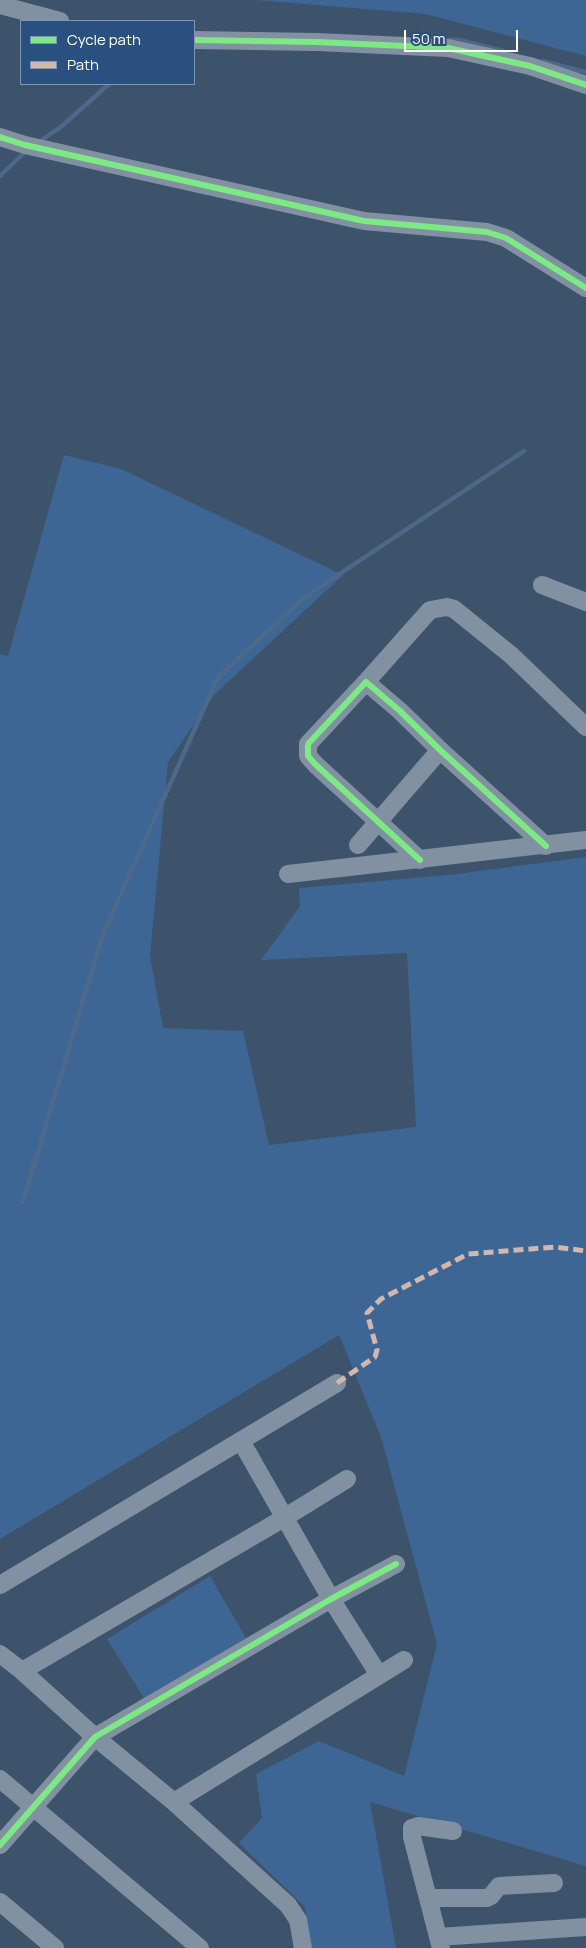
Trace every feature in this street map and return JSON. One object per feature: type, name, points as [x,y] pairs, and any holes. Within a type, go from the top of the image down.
[{"type":"street","points":[[0,4],[56,20]]},
{"type":"street","points":[[195,40],[317,42],[448,48],[530,66],[586,85]]},
{"type":"street","points":[[0,137],[24,145],[364,221],[487,232],[506,238],[586,288]]},
{"type":"street","points":[[542,585],[586,602]]},
{"type":"street","points":[[420,860],[316,765],[307,752],[308,744],[430,610],[446,607],[454,609],[511,655],[586,727]]},
{"type":"street","points":[[366,682],[546,846]]},
{"type":"street","points":[[358,845],[440,750]]},
{"type":"street","points":[[288,874],[586,840]]},
{"type":"street","points":[[0,1586],[338,1383]]},
{"type":"street","points":[[241,1441],[331,1599],[379,1675]]},
{"type":"street","points":[[22,1670],[284,1518],[347,1479]]},
{"type":"street","points":[[0,1844],[32,1806],[95,1738],[331,1599],[396,1564]]},
{"type":"street","points":[[0,1654],[22,1670],[95,1738],[174,1802],[288,1904],[298,1920],[303,1948]]},
{"type":"street","points":[[174,1802],[404,1660]]},
{"type":"street","points":[[0,1779],[200,1948]]},
{"type":"street","points":[[453,1831],[418,1826],[412,1828],[412,1837],[439,1942],[586,1927]]},
{"type":"street","points":[[428,1898],[486,1898],[491,1896],[499,1886],[554,1883]]},
{"type":"street","points":[[0,1902],[55,1948]]},
{"type":"shaded area","points":[[256,0],[586,0],[586,56],[425,14]]},
{"type":"shaded area","points":[[64,455],[121,469],[343,575],[214,695],[168,762],[150,956],[163,1028],[243,1031],[269,1145],[416,1127],[407,953],[261,960],[300,906],[299,888],[449,875],[586,857],[586,1866],[370,1802],[396,1948],[310,1948],[305,1907],[239,1843],[262,1818],[256,1774],[319,1741],[404,1776],[437,1644],[381,1437],[339,1335],[0,1539],[0,654],[8,656]]},
{"type":"shaded area","points":[[210,1576],[246,1638],[144,1698],[107,1639]]},
{"type":"waterway","points":[[447,40],[459,40],[503,51]]},
{"type":"waterway","points":[[542,61],[586,72]]},
{"type":"waterway","points":[[39,142],[62,126],[108,85]]},
{"type":"waterway","points":[[0,176],[26,151]]},
{"type":"waterway","points":[[23,1202],[103,934],[218,677],[305,597],[524,451]]},
{"type":"marked path","points":[[337,1383],[375,1357],[377,1350],[367,1313],[381,1299],[468,1254],[555,1247],[586,1251]]},
{"type":"cycle path","points":[[195,40],[317,42],[448,48],[530,66],[586,85]]},
{"type":"cycle path","points":[[0,137],[25,145],[364,221],[487,232],[506,238],[586,288]]},
{"type":"cycle path","points":[[420,860],[308,756],[308,744],[366,682],[546,846]]},
{"type":"cycle path","points":[[0,1845],[95,1737],[331,1599],[396,1564]]}]
